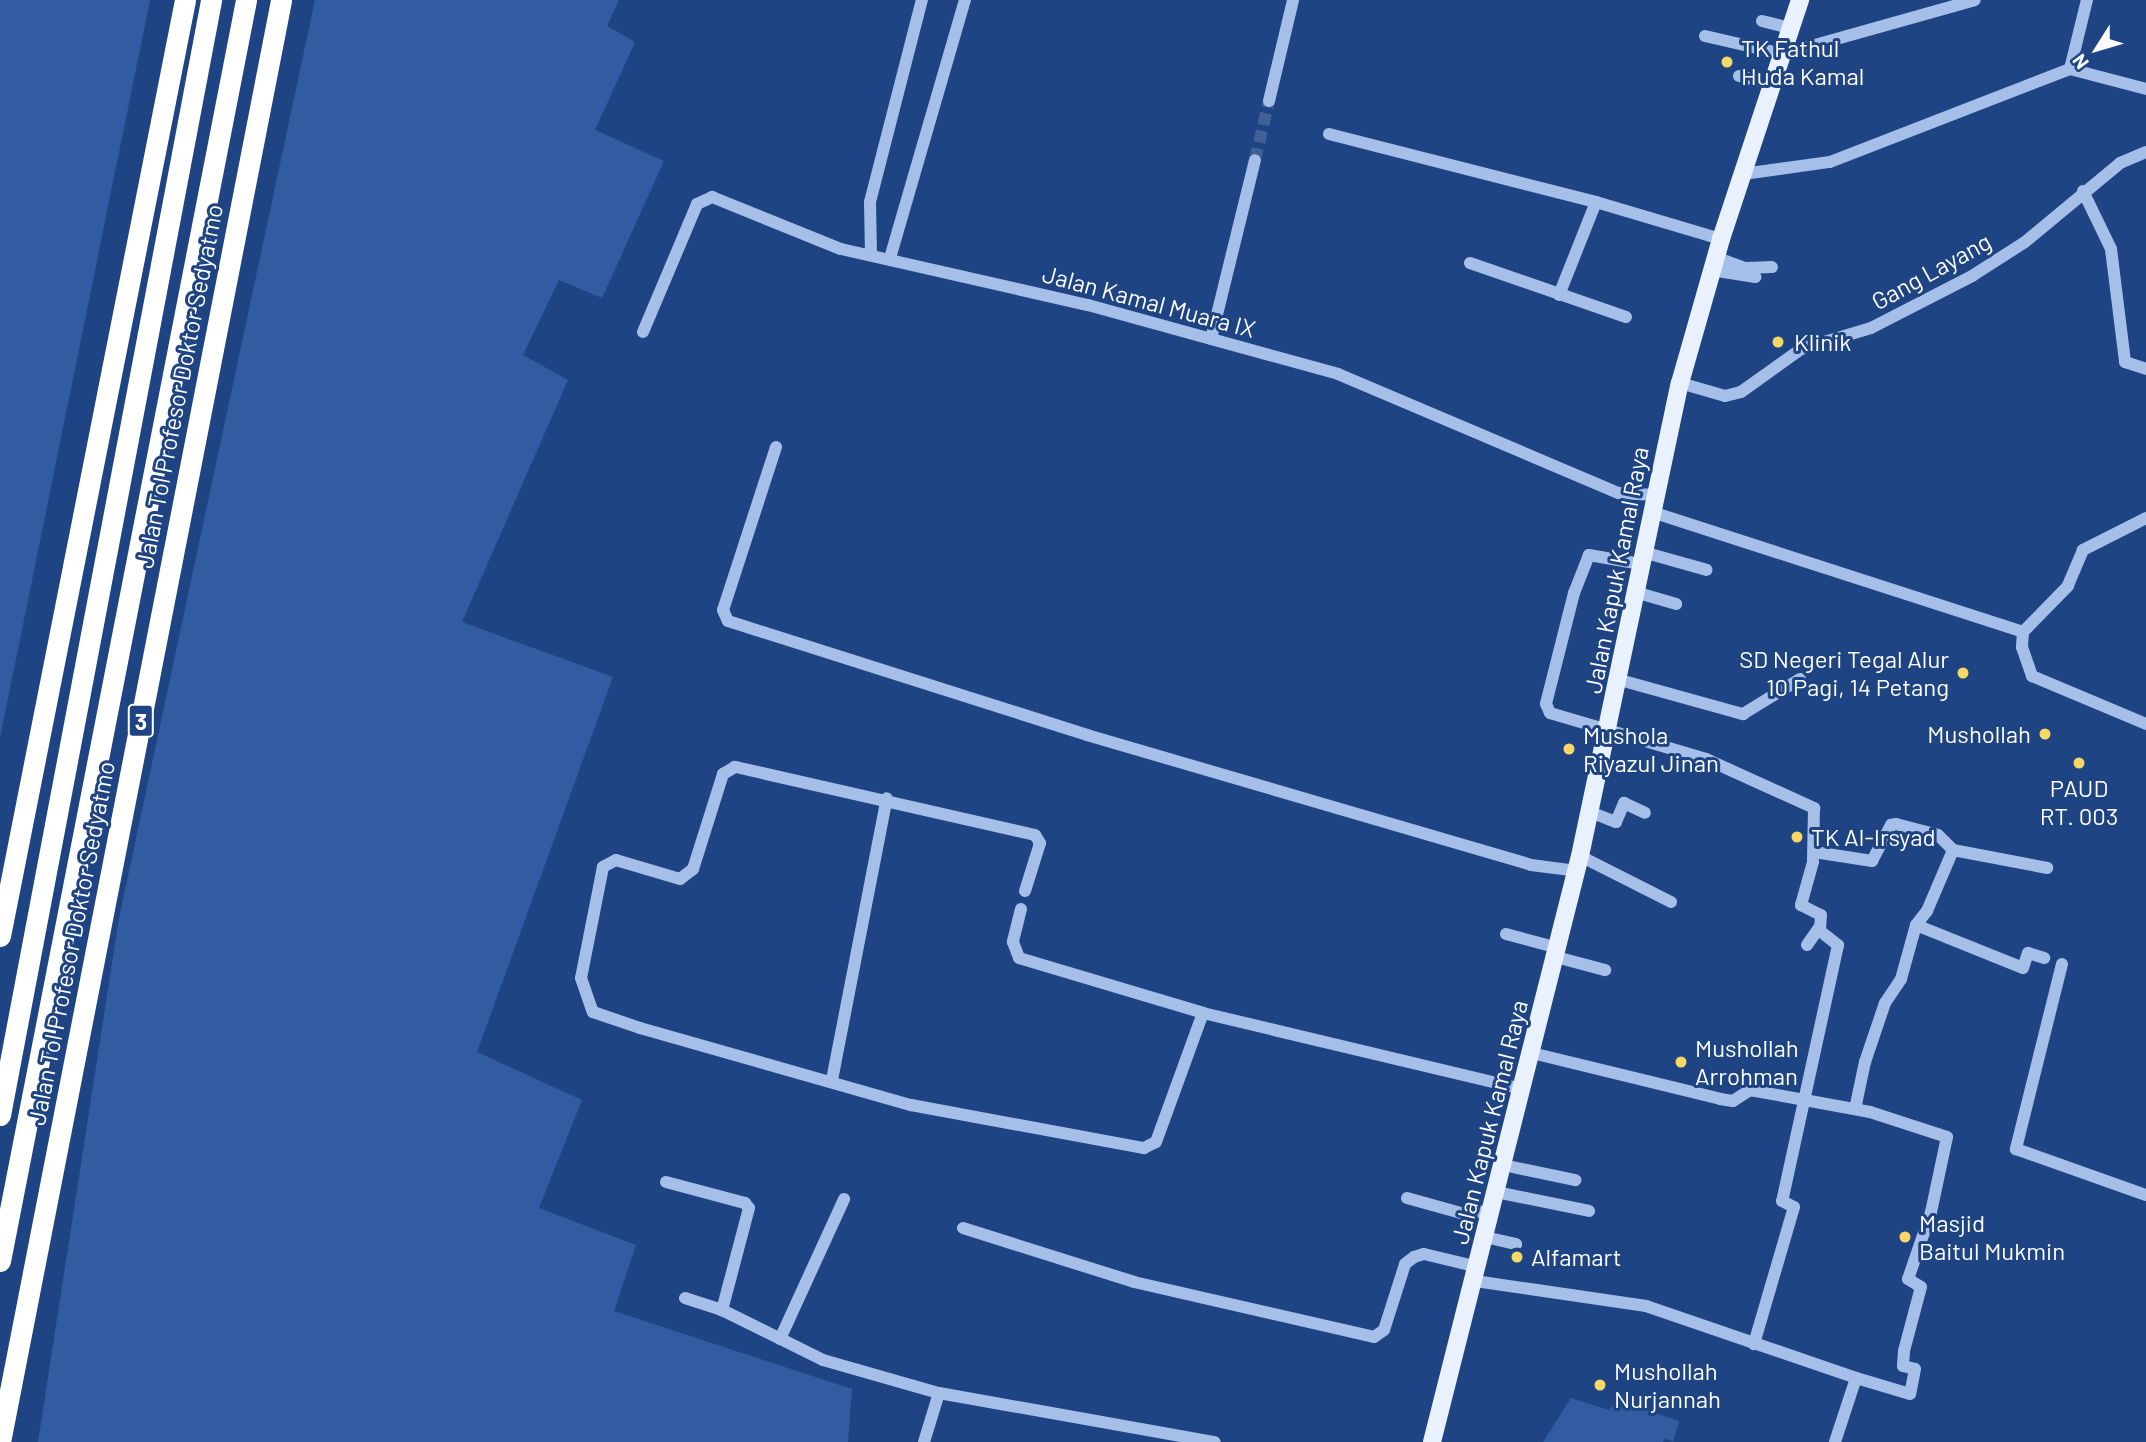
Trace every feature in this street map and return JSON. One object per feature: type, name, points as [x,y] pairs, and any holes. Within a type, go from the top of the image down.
[{"type":"highway","points":[[0,936],[185,0]]},
{"type":"highway","name":"Jalan Tol Profesor Doktor Sedyatmo","points":[[0,1115],[211,0]]},
{"type":"highway","name":"Jalan Tol Profesor Doktor Sedyatmo","points":[[0,1261],[246,0]]},
{"type":"highway","name":"Jalan Tol Profesor Doktor Sedyatmo","points":[[0,1442],[281,0]]},
{"type":"main road","name":"Jalan Kapuk Kamal Raya","points":[[1432,1442],[1477,1274],[1590,813],[1620,680],[1635,592],[1680,383],[1713,263],[1800,0]]},
{"type":"street","points":[[871,255],[870,202],[922,0]]},
{"type":"street","points":[[890,258],[965,0]]},
{"type":"street","points":[[1269,102],[1293,0]]},
{"type":"street","points":[[1705,36],[1783,54],[1975,0]]},
{"type":"street","points":[[2070,69],[2087,0]]},
{"type":"street","points":[[1762,21],[1791,28]]},
{"type":"street","points":[[1743,174],[1830,162],[2070,69],[2146,89]]},
{"type":"street","points":[[1739,76],[1773,84]]},
{"type":"street","points":[[1329,134],[1596,202],[1721,239]]},
{"type":"street","name":"Gang Layang","points":[[1680,383],[1725,396],[1741,392],[1801,349],[1871,328],[1972,276],[2025,242],[2083,191],[2120,163],[2146,152]]},
{"type":"street","points":[[1211,339],[1255,160]]},
{"type":"street","points":[[2083,191],[2110,249],[2125,362],[2146,369]]},
{"type":"street","name":"Jalan Kamal Muara IX","points":[[643,332],[697,204],[712,197],[841,249],[890,258],[1338,374],[1619,493],[2024,632]]},
{"type":"street","points":[[1559,295],[1596,202]]},
{"type":"street","points":[[1470,263],[1626,317]]},
{"type":"street","points":[[1713,263],[1745,268],[1772,267]]},
{"type":"street","points":[[1713,263],[1755,277]]},
{"type":"street","points":[[776,447],[723,610],[728,621],[1100,739],[1531,865],[1578,864],[1671,902]]},
{"type":"street","points":[[2146,518],[2083,550],[2068,586],[2024,632],[2022,647],[2032,676],[2146,724]]},
{"type":"street","points":[[1707,570],[1642,558],[1589,555],[1546,704],[1558,717],[1706,758],[1814,808],[1814,852],[1801,902],[1821,915],[1819,928],[1807,945]]},
{"type":"street","points":[[1635,592],[1676,604]]},
{"type":"street","points":[[1620,680],[1742,714],[1800,679]]},
{"type":"street","points":[[1025,891],[1040,843],[1035,835],[746,767],[727,770],[693,869],[680,879],[615,860],[603,867],[581,978],[593,1012],[911,1105],[1144,1148],[1156,1142],[1203,1013]]},
{"type":"street","points":[[832,1080],[887,799]]},
{"type":"street","points":[[1590,813],[1616,822],[1623,803],[1645,813]]},
{"type":"street","points":[[1814,852],[1872,861],[1891,825],[1896,824],[1938,835],[1953,850],[2048,868]]},
{"type":"street","points":[[1855,1109],[1865,1062],[1885,1003],[1901,979],[1916,925],[1927,911],[1953,850]]},
{"type":"street","points":[[1021,909],[1013,942],[1019,958],[1203,1013],[1523,1089]]},
{"type":"street","points":[[1916,925],[2023,968],[2028,953],[2044,958]]},
{"type":"street","points":[[1754,1344],[1794,1207],[1782,1201],[1838,945],[1819,928]]},
{"type":"street","points":[[1506,934],[1605,970]]},
{"type":"street","points":[[2062,964],[2016,1149],[2146,1195]]},
{"type":"street","points":[[963,1228],[1134,1282],[1374,1337],[1384,1330],[1405,1264],[1424,1254],[1477,1274],[1646,1306],[1910,1394],[1915,1369],[1903,1366],[1904,1351],[1921,1287],[1908,1279],[1931,1212],[1947,1140],[1855,1109],[1750,1090],[1733,1101],[1720,1099],[1532,1053]]},
{"type":"street","points":[[1503,1165],[1575,1181]]},
{"type":"street","points":[[666,1182],[745,1203],[749,1208],[751,1214],[722,1310]]},
{"type":"street","points":[[1496,1192],[1588,1211]]},
{"type":"street","points":[[1408,1198],[1461,1213],[1492,1211]]},
{"type":"street","points":[[780,1339],[844,1199]]},
{"type":"street","points":[[1485,1237],[1516,1244]]},
{"type":"street","points":[[685,1298],[722,1310],[823,1360],[939,1393],[1215,1442]]},
{"type":"street","points":[[1835,1442],[1856,1378]]},
{"type":"street","points":[[924,1442],[939,1393]]},
{"type":"shaded area","points":[[0,0],[150,0],[0,738]]},
{"type":"shaded area","points":[[315,0],[619,0],[607,26],[635,42],[595,130],[664,161],[602,298],[559,280],[523,355],[568,380],[462,622],[613,677],[477,1052],[582,1100],[539,1208],[636,1245],[614,1311],[852,1389],[848,1442],[38,1442],[119,918]]},
{"type":"shaded area","points":[[1571,1398],[1609,1410],[1616,1400],[1679,1421],[1673,1442],[1665,1438],[1663,1442],[1543,1442]]},
{"type":"tunnel","points":[[1255,160],[1269,101]]},
{"type":"place","name":"TK Fathul Huda Kamal","points":[[1727,62]]},
{"type":"place","name":"Klinik","points":[[1778,342]]},
{"type":"place","name":"SD Negeri Tegal Alur 10 Pagi, 14 Petang","points":[[1963,673]]},
{"type":"place","name":"Mushollah","points":[[2045,734]]},
{"type":"place","name":"Mushola Riyazul Jinan","points":[[1569,749]]},
{"type":"place","name":"PAUD RT. 003","points":[[2079,763]]},
{"type":"place","name":"TK Al-Irsyad","points":[[1797,837]]},
{"type":"place","name":"Mushollah Arrohman","points":[[1681,1062]]},
{"type":"place","name":"Masjid Baitul Mukmin","points":[[1905,1237]]},
{"type":"place","name":"Alfamart","points":[[1517,1257]]},
{"type":"place","name":"Mushollah Nurjannah","points":[[1600,1385]]}]
